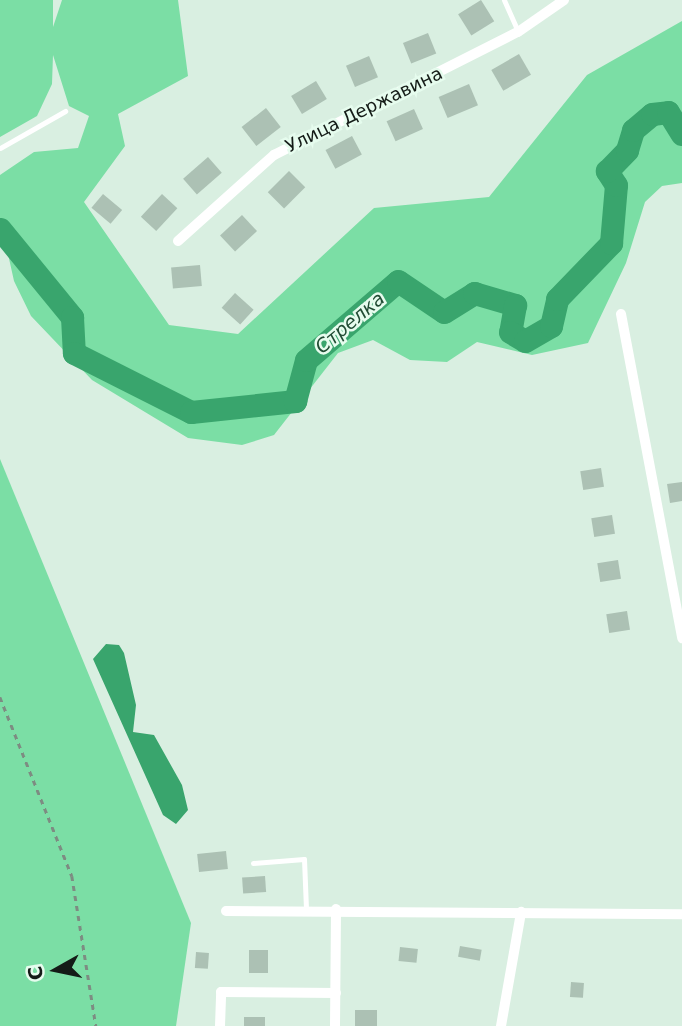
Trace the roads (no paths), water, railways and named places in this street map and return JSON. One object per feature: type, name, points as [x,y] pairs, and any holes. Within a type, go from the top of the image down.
[{"type":"street","name":"Улица Державина","points":[[178,241],[274,155],[518,32],[564,0]]},
{"type":"street","points":[[621,314],[682,638]]},
{"type":"street","points":[[335,1026],[336,909]]},
{"type":"street","points":[[226,911],[336,909],[682,914]]},
{"type":"street","points":[[501,1026],[521,912]]},
{"type":"street","points":[[220,1026],[221,992],[335,993]]},
{"type":"lane","points":[[504,0],[518,32]]},
{"type":"lane","points":[[0,148],[65,111]]},
{"type":"lane","points":[[254,863],[303,859],[306,909]]},
{"type":"waterway","name":"Стрелка","points":[[0,229],[72,317],[74,353],[191,412],[295,401],[306,360],[398,281],[444,312],[474,293],[515,305],[510,332],[525,341],[551,326],[557,299],[611,243],[616,185],[607,171],[627,150],[633,130],[652,114],[668,112],[682,134]]}]
